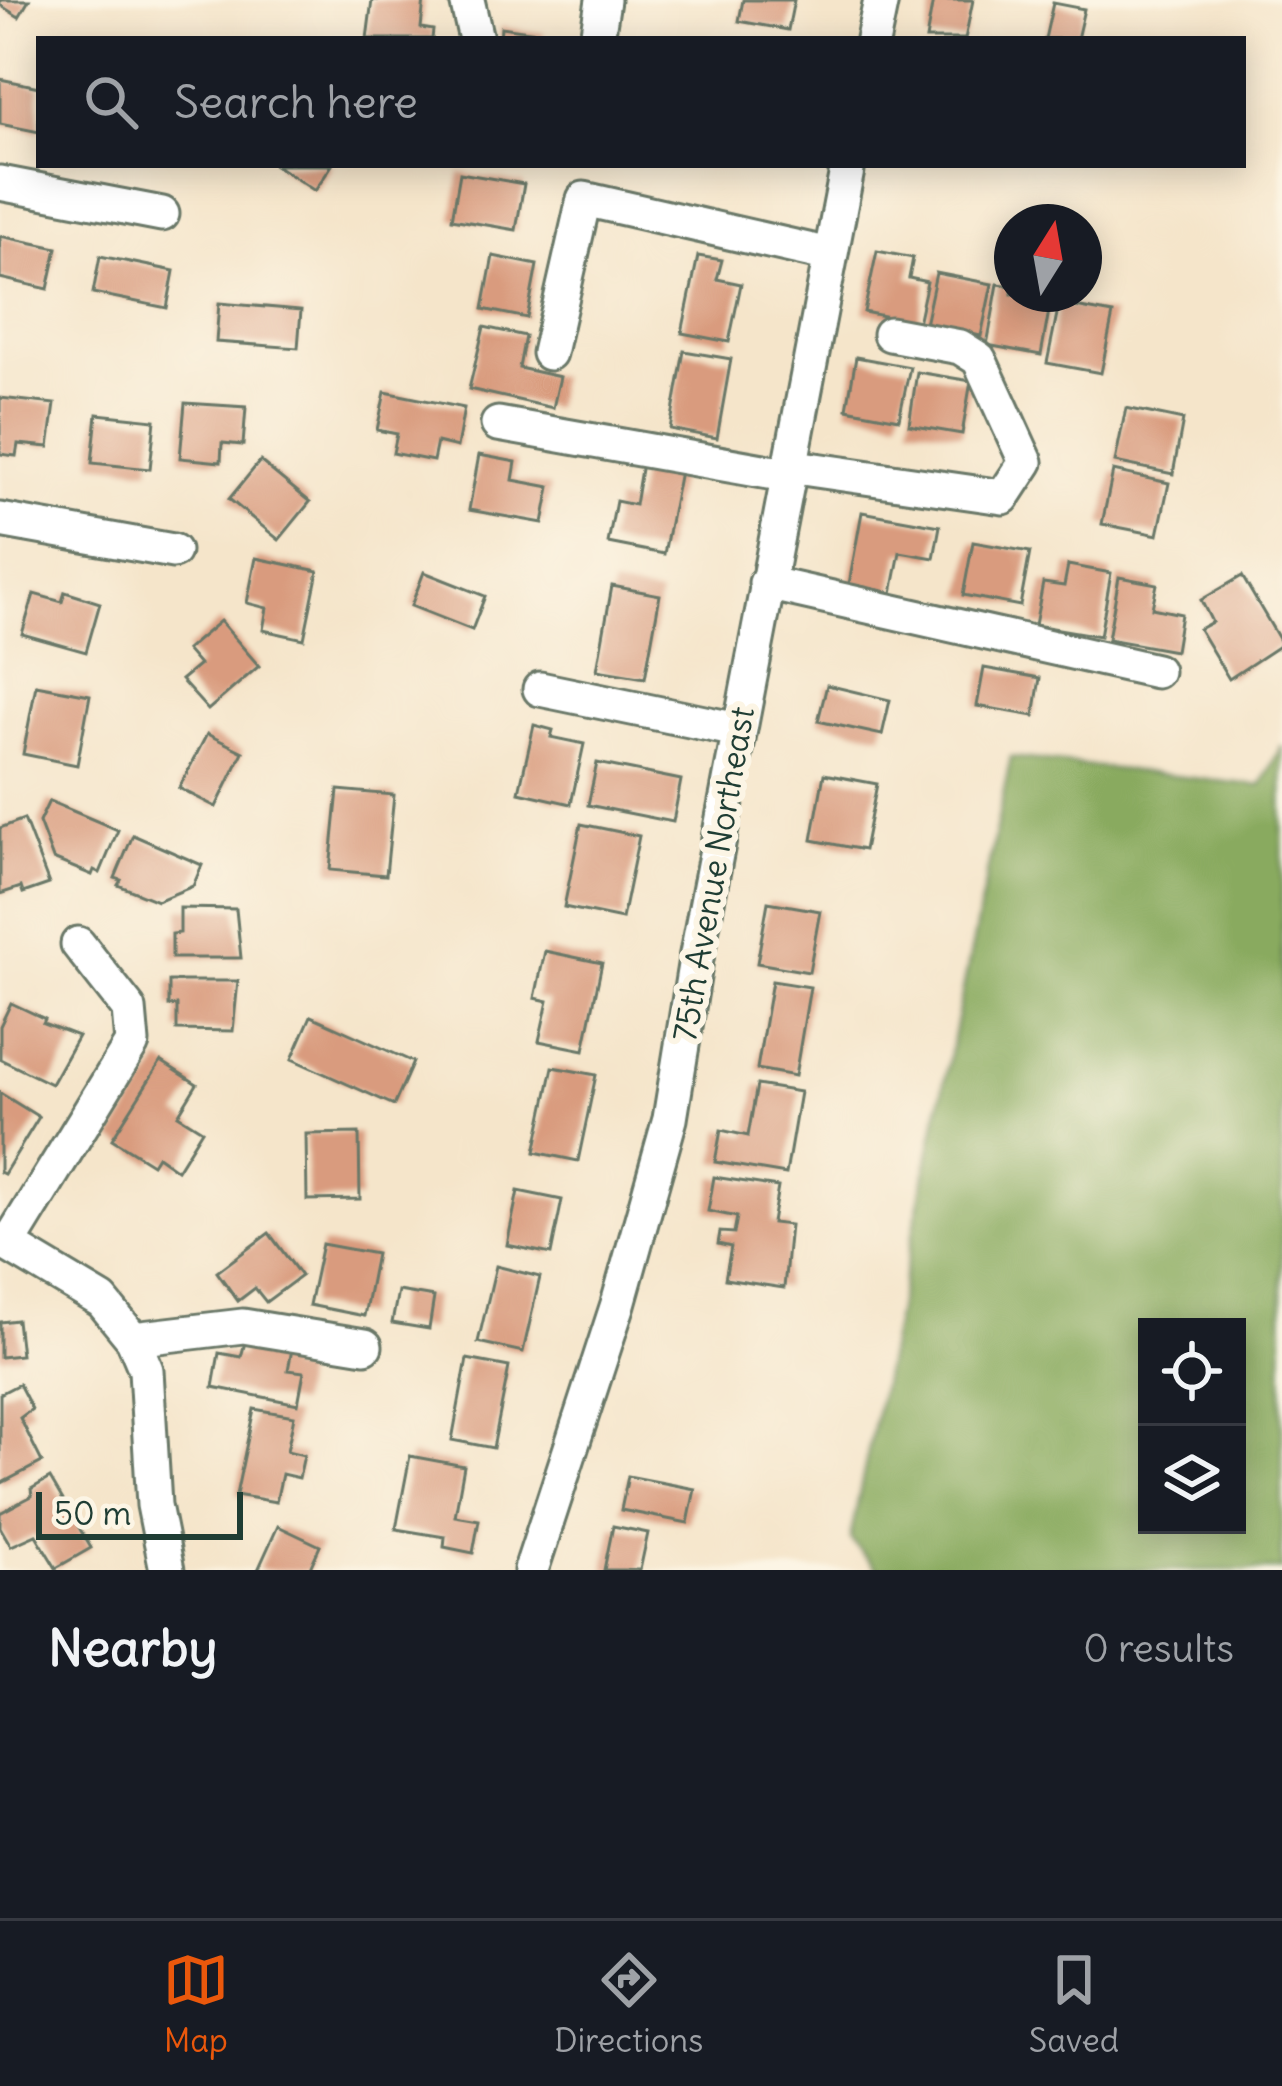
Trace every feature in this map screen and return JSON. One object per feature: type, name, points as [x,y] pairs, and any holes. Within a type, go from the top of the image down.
[{"type":"street","points":[[467,0],[475,36]]},
{"type":"street","points":[[597,36],[603,0]]},
{"type":"street","points":[[874,36],[880,0]]},
{"type":"street","name":"75th Avenue Northeast","points":[[531,1570],[618,1304],[670,1119],[738,730],[847,168]]},
{"type":"street","points":[[0,183],[162,214]]},
{"type":"street","points":[[549,353],[584,199],[830,255]]},
{"type":"street","points":[[498,424],[787,470],[1003,497],[1026,462],[979,359],[960,347],[890,334]]},
{"type":"street","points":[[0,520],[172,551]]},
{"type":"street","points":[[766,584],[1156,670]]},
{"type":"street","points":[[540,688],[738,730]]},
{"type":"street","points":[[78,944],[129,1009],[132,1043],[4,1243],[102,1301],[133,1339],[146,1370],[154,1505],[167,1570]]},
{"type":"street","points":[[133,1339],[243,1326],[365,1346]]},
{"type":"green space","points":[[1282,746],[1282,1570],[878,1570],[850,1539],[1011,757],[1261,786]]},
{"type":"building","points":[[0,0],[29,0],[19,17],[0,5]]},
{"type":"building","points":[[372,0],[424,0],[421,28],[433,30],[432,36],[367,36]]},
{"type":"building","points":[[743,0],[794,0],[788,30],[739,21]]},
{"type":"building","points":[[933,0],[973,0],[966,36],[927,36]]},
{"type":"building","points":[[1053,3],[1084,9],[1078,36],[1046,36]]},
{"type":"building","points":[[501,27],[544,33],[544,36],[500,36]]},
{"type":"building","points":[[0,79],[36,86],[36,131],[0,124]]},
{"type":"building","points":[[280,168],[330,168],[315,191]]},
{"type":"building","points":[[460,173],[524,184],[516,230],[452,219]]},
{"type":"building","points":[[0,236],[57,248],[48,289],[0,278]]},
{"type":"building","points":[[877,251],[913,258],[909,278],[927,282],[918,323],[864,312]]},
{"type":"building","points":[[100,256],[174,271],[167,308],[93,293]]},
{"type":"building","points":[[493,256],[537,265],[527,318],[483,309]]},
{"type":"building","points":[[698,256],[722,260],[717,279],[741,284],[729,342],[682,333]]},
{"type":"building","points":[[936,273],[992,284],[981,336],[925,325]]},
{"type":"building","points":[[219,303],[301,310],[298,348],[216,342]]},
{"type":"building","points":[[994,306],[994,312],[1049,312],[1041,355],[987,345]]},
{"type":"building","points":[[1057,312],[1113,314],[1101,373],[1047,363]]},
{"type":"building","points":[[484,327],[525,336],[519,368],[560,377],[553,408],[469,389]]},
{"type":"building","points":[[684,351],[731,359],[717,438],[670,429]]},
{"type":"building","points":[[856,357],[910,367],[899,419],[847,409]]},
{"type":"building","points":[[917,372],[971,381],[962,434],[909,425]]},
{"type":"building","points":[[385,392],[464,408],[457,447],[437,442],[433,461],[393,453],[397,434],[377,430]]},
{"type":"building","points":[[0,398],[55,404],[49,447],[18,444],[16,456],[0,454]]},
{"type":"building","points":[[185,403],[246,407],[243,445],[222,443],[221,462],[180,458]]},
{"type":"building","points":[[1126,408],[1183,420],[1173,474],[1115,462]]},
{"type":"building","points":[[97,414],[155,420],[150,469],[92,463]]},
{"type":"building","points":[[479,455],[516,462],[513,480],[550,487],[543,523],[469,510]]},
{"type":"building","points":[[260,461],[310,502],[279,540],[229,499]]},
{"type":"building","points":[[642,463],[680,471],[664,554],[608,543],[616,501],[635,505]]},
{"type":"building","points":[[1113,471],[1169,483],[1158,535],[1102,524]]},
{"type":"building","points":[[862,512],[940,526],[934,558],[900,552],[892,593],[849,584]]},
{"type":"building","points":[[973,542],[1030,552],[1020,606],[963,595]]},
{"type":"building","points":[[256,558],[318,571],[304,639],[263,630],[267,608],[247,603]]},
{"type":"building","points":[[1068,565],[1111,573],[1100,636],[1035,625],[1043,583],[1064,586]]},
{"type":"building","points":[[424,572],[485,596],[472,630],[411,606]]},
{"type":"building","points":[[1242,576],[1282,644],[1229,679],[1199,629],[1212,622],[1201,600]]},
{"type":"building","points":[[1119,577],[1157,584],[1152,608],[1181,614],[1175,651],[1108,639]]},
{"type":"building","points":[[612,586],[660,595],[645,678],[597,670]]},
{"type":"building","points":[[65,592],[100,603],[86,652],[22,634],[34,594],[62,602]]},
{"type":"building","points":[[220,621],[259,666],[208,710],[181,680],[199,665],[186,650]]},
{"type":"building","points":[[984,668],[1040,678],[1034,716],[977,706]]},
{"type":"building","points":[[36,685],[90,695],[77,765],[23,754]]},
{"type":"building","points":[[827,685],[890,700],[882,735],[818,721]]},
{"type":"building","points":[[534,725],[553,730],[551,737],[584,744],[571,804],[519,792]]},
{"type":"building","points":[[207,734],[243,752],[216,807],[179,788]]},
{"type":"building","points":[[597,763],[681,780],[673,822],[588,805]]},
{"type":"building","points":[[824,774],[877,784],[864,850],[812,840]]},
{"type":"building","points":[[338,790],[394,795],[386,875],[330,870]]},
{"type":"building","points":[[49,801],[118,830],[100,873],[94,870],[92,875],[53,859],[39,822]]},
{"type":"building","points":[[24,819],[49,884],[23,893],[21,887],[0,894],[0,828]]},
{"type":"building","points":[[581,824],[639,836],[622,919],[564,907]]},
{"type":"building","points":[[133,835],[202,865],[193,886],[157,901],[118,885],[121,880],[115,878]]},
{"type":"building","points":[[768,902],[820,911],[809,972],[757,963]]},
{"type":"building","points":[[180,908],[236,909],[241,958],[172,958],[172,934],[180,933]]},
{"type":"building","points":[[545,951],[602,963],[584,1050],[539,1041],[548,1001],[535,998]]},
{"type":"building","points":[[169,981],[238,981],[233,1031],[177,1030],[177,1005],[169,1006]]},
{"type":"building","points":[[772,981],[810,987],[795,1076],[757,1069]]},
{"type":"building","points":[[11,1003],[45,1019],[43,1023],[78,1036],[51,1084],[0,1059],[0,1026]]},
{"type":"building","points":[[311,1016],[413,1062],[394,1105],[292,1059]]},
{"type":"building","points":[[161,1061],[197,1084],[178,1115],[202,1130],[177,1170],[157,1156],[152,1164],[112,1139]]},
{"type":"building","points":[[553,1067],[596,1075],[578,1161],[535,1152]]},
{"type":"building","points":[[757,1085],[800,1092],[786,1174],[715,1162],[721,1130],[748,1136]]},
{"type":"building","points":[[0,1093],[39,1117],[4,1174],[0,1172]]},
{"type":"building","points":[[359,1133],[360,1199],[307,1200],[306,1134]]},
{"type":"building","points":[[714,1177],[778,1187],[772,1223],[790,1225],[784,1288],[725,1279],[731,1247],[718,1244],[720,1232],[734,1233],[737,1217],[708,1211]]},
{"type":"building","points":[[518,1191],[562,1200],[551,1254],[507,1245]]},
{"type":"building","points":[[269,1233],[301,1276],[266,1302],[255,1288],[238,1301],[217,1272]]},
{"type":"building","points":[[322,1244],[376,1254],[364,1316],[309,1305]]},
{"type":"building","points":[[496,1266],[540,1277],[523,1352],[478,1342]]},
{"type":"building","points":[[398,1291],[434,1297],[429,1329],[392,1323]]},
{"type":"building","points":[[17,1320],[21,1355],[0,1357],[0,1322]]},
{"type":"building","points":[[247,1335],[293,1344],[288,1370],[304,1372],[298,1404],[213,1387],[219,1353],[241,1357]]},
{"type":"building","points":[[467,1359],[509,1367],[493,1448],[452,1440]]},
{"type":"building","points":[[19,1384],[32,1409],[20,1418],[42,1462],[0,1484],[0,1394]]},
{"type":"building","points":[[254,1409],[294,1416],[287,1451],[304,1455],[299,1478],[282,1474],[276,1502],[236,1495]]},
{"type":"building","points":[[410,1456],[464,1466],[455,1516],[479,1520],[473,1553],[444,1547],[445,1537],[396,1529]]},
{"type":"building","points":[[628,1476],[695,1489],[688,1523],[621,1510]]},
{"type":"building","points":[[50,1478],[91,1548],[56,1568],[36,1535],[11,1546],[0,1527],[0,1513],[32,1496],[31,1489]]},
{"type":"building","points":[[278,1526],[320,1546],[309,1570],[258,1570]]},
{"type":"building","points":[[613,1526],[648,1533],[640,1570],[604,1570]]}]
